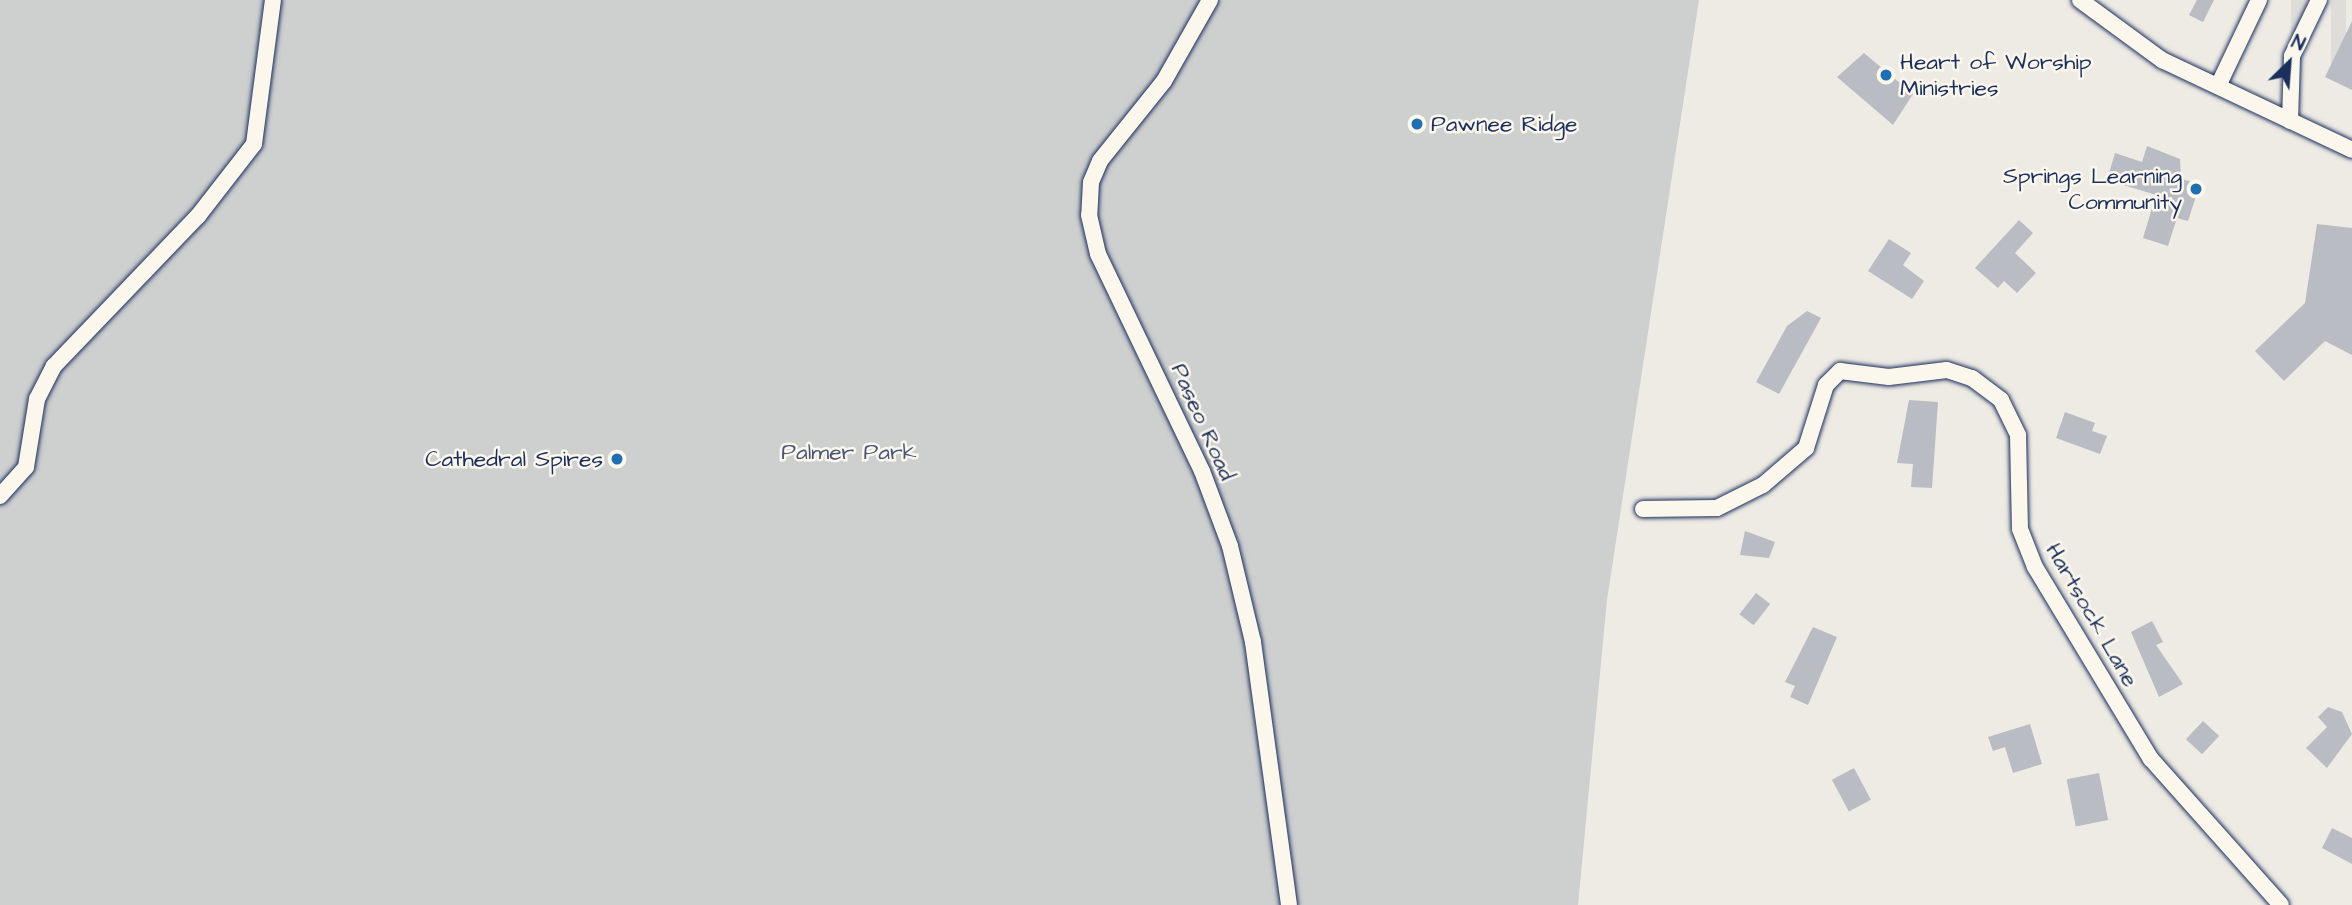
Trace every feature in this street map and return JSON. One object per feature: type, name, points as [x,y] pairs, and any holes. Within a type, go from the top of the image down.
[{"type":"street","points":[[0,496],[26,467],[37,399],[54,366],[198,216],[254,144],[273,0]]},
{"type":"street","name":"Paseo Road","points":[[1210,0],[1164,81],[1100,161],[1091,182],[1089,215],[1098,254],[1202,471],[1230,545],[1253,642],[1289,905]]},
{"type":"street","points":[[2080,0],[2139,48],[2352,150]]},
{"type":"street","points":[[2218,86],[2259,0]]},
{"type":"street","points":[[2290,121],[2292,56],[2319,0]]},
{"type":"street","name":"Hartsock Lane","points":[[1643,509],[1693,512],[1753,492],[1806,448],[1826,384],[1840,371],[1889,377],[1947,370],[1972,378],[2001,400],[2018,435],[2020,529],[2035,567],[2151,759],[2281,905]]},
{"type":"shaded area","points":[[2291,0],[2307,0],[2307,49],[2291,49]]},
{"type":"shaded area","points":[[2331,0],[2346,0],[2346,65],[2331,65]]},
{"type":"green space","name":"Palmer Park","points":[[0,0],[1699,0],[1607,600],[1578,905],[0,905]]},
{"type":"building","points":[[2197,0],[2214,0],[2203,22],[2189,15]]},
{"type":"building","points":[[2352,21],[2352,90],[2325,77]]},
{"type":"building","points":[[1864,53],[1913,94],[1893,125],[1837,77]]},
{"type":"building","points":[[2147,146],[2180,159],[2181,179],[2200,184],[2188,221],[2177,218],[2168,246],[2143,238],[2156,195],[2107,180],[2115,153],[2142,162]]},
{"type":"building","points":[[2019,220],[2033,233],[2015,253],[2036,273],[2017,293],[2004,281],[1998,288],[1975,268]]},
{"type":"building","points":[[2317,224],[2352,228],[2352,355],[2325,341],[2284,381],[2255,351],[2305,303]]},
{"type":"building","points":[[1889,239],[1911,253],[1903,265],[1924,281],[1912,299],[1868,271]]},
{"type":"building","points":[[1807,311],[1821,318],[1779,394],[1756,382],[1787,326]]},
{"type":"building","points":[[1909,400],[1938,402],[1932,488],[1911,487],[1913,464],[1897,463]]},
{"type":"building","points":[[2065,412],[2095,423],[2092,431],[2107,436],[2100,454],[2056,438]]},
{"type":"building","points":[[1745,531],[1775,542],[1769,558],[1740,555]]},
{"type":"building","points":[[1756,593],[1770,604],[1754,625],[1739,614]]},
{"type":"building","points":[[2152,621],[2163,642],[2156,645],[2183,684],[2159,697],[2131,632]]},
{"type":"building","points":[[1813,627],[1837,637],[1808,705],[1790,697],[1795,686],[1785,682]]},
{"type":"building","points":[[2328,707],[2342,712],[2352,734],[2327,768],[2306,748],[2327,727],[2318,717]]},
{"type":"building","points":[[2203,721],[2219,736],[2202,754],[2186,739]]},
{"type":"building","points":[[2030,724],[2042,764],[2013,773],[2005,747],[1993,751],[1988,737]]},
{"type":"building","points":[[1854,768],[1871,800],[1849,812],[1832,780]]},
{"type":"building","points":[[2099,773],[2108,820],[2076,826],[2067,779]]},
{"type":"building","points":[[2332,828],[2352,838],[2352,864],[2322,848]]},
{"type":"place","name":"Heart of Worship Ministries","points":[[1886,75]]},
{"type":"place","name":"Pawnee Ridge","points":[[1417,124]]},
{"type":"place","name":"Springs Learning Community","points":[[2196,189]]},
{"type":"place","name":"Cathedral Spires","points":[[617,459]]}]
